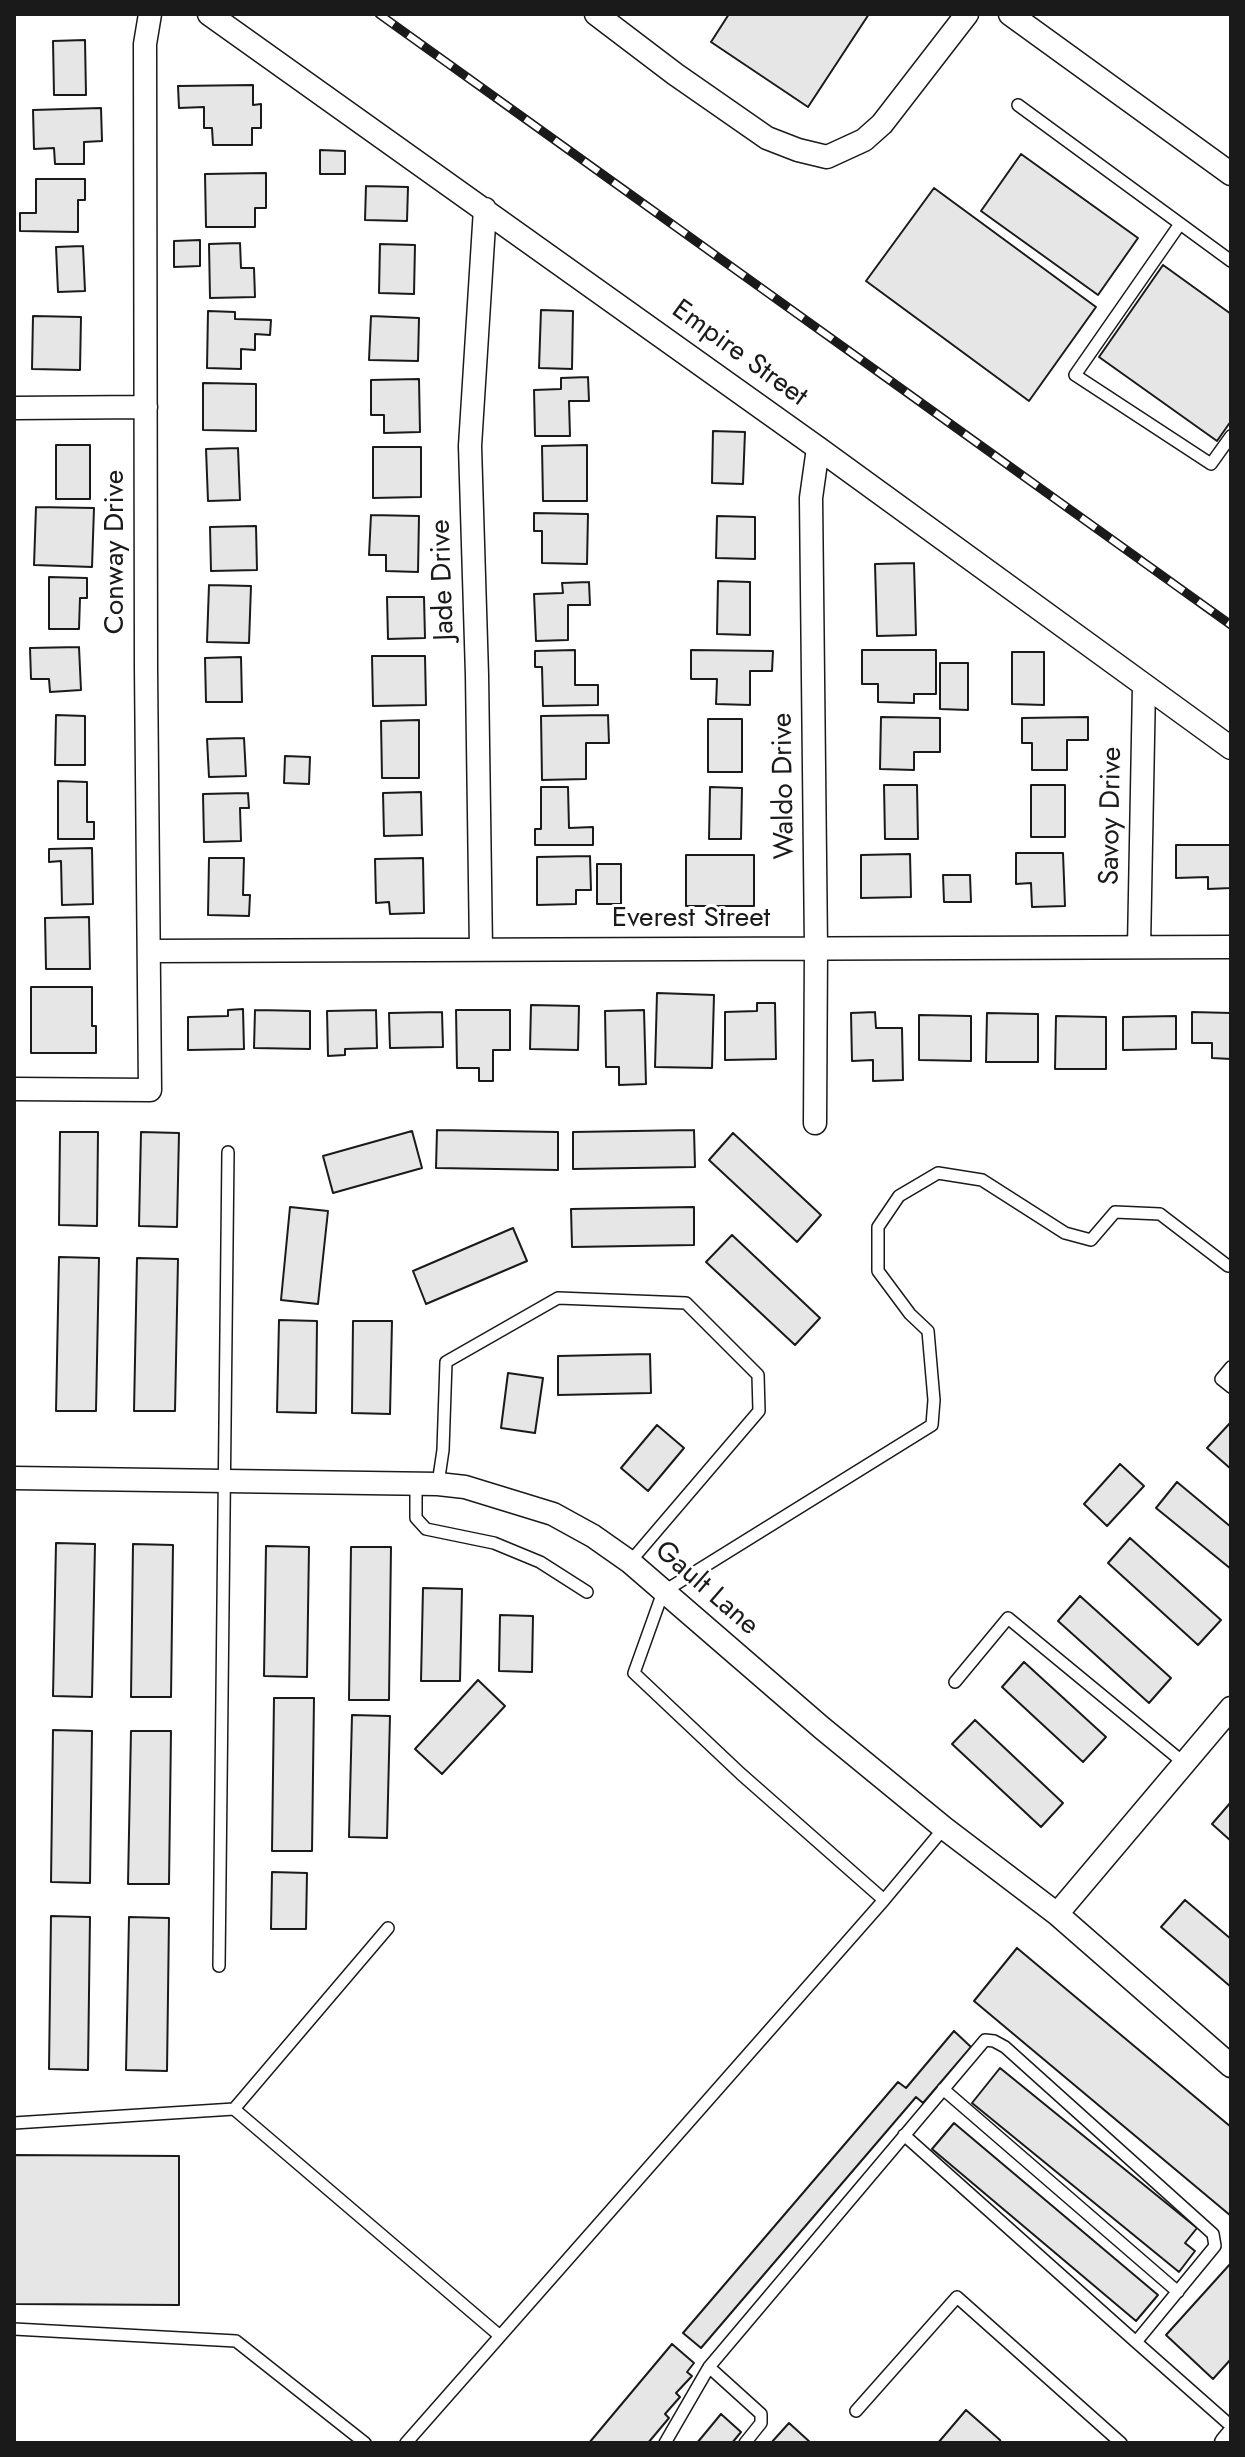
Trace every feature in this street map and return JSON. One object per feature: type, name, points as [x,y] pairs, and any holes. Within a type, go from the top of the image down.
[{"type":"street","name":"Conway Drive","points":[[14,1089],[150,1090],[145,44],[150,14]]},
{"type":"street","name":"Empire Street","points":[[209,14],[818,448],[1231,748]]},
{"type":"street","points":[[596,14],[767,138],[827,157],[864,140],[882,124],[967,14]]},
{"type":"street","points":[[1010,14],[1231,174]]},
{"type":"street","name":"Jade Drive","points":[[481,950],[470,446],[485,209]]},
{"type":"street","points":[[14,408],[146,407]]},
{"type":"street","name":"Waldo Drive","points":[[815,1123],[811,498],[818,448]]},
{"type":"street","name":"Savoy Drive","points":[[1139,947],[1144,686]]},
{"type":"street","name":"Everest Street","points":[[150,951],[1231,947]]},
{"type":"street","name":"Gault Lane","points":[[14,1478],[427,1484],[465,1487],[553,1514],[593,1536],[630,1562],[944,1828],[1057,1914],[1231,2066]]},
{"type":"street","points":[[1057,1914],[1231,1708]]},
{"type":"street","points":[[1226,2443],[1231,2437]]},
{"type":"lane","points":[[1018,105],[1231,261]]},
{"type":"lane","points":[[1180,224],[1075,375],[1211,464],[1231,436]]},
{"type":"lane","points":[[219,1966],[228,1152]]},
{"type":"lane","points":[[884,1900],[741,1774],[634,1673],[663,1592],[932,1425],[934,1400],[928,1331],[910,1314],[878,1271],[878,1227],[899,1196],[938,1173],[982,1180],[1065,1233],[1091,1240],[1115,1212],[1160,1214],[1228,1266]]},
{"type":"lane","points":[[587,1592],[540,1562],[494,1543],[426,1529],[416,1518],[443,1450],[446,1362],[558,1298],[686,1303],[758,1375],[759,1411],[630,1562]]},
{"type":"lane","points":[[1231,1367],[1221,1379],[1231,1387]]},
{"type":"lane","points":[[955,1682],[1008,1618],[1184,1763]]},
{"type":"lane","points":[[406,2443],[944,1828]]},
{"type":"lane","points":[[234,2109],[388,1928]]},
{"type":"lane","points":[[665,2443],[709,2367],[985,2040],[1005,2047],[1213,2234],[1215,2246],[1136,2342]]},
{"type":"lane","points":[[943,2089],[1178,2292]]},
{"type":"lane","points":[[14,2123],[234,2109],[500,2336]]},
{"type":"lane","points":[[904,2135],[1231,2426]]},
{"type":"lane","points":[[856,2411],[957,2297],[1121,2443]]},
{"type":"lane","points":[[14,2329],[236,2341],[365,2443]]},
{"type":"lane","points":[[709,2367],[761,2414],[761,2423],[745,2443]]},
{"type":"building","points":[[729,14],[869,14],[808,107],[711,42]]},
{"type":"building","points":[[85,40],[86,95],[54,95],[53,41]]},
{"type":"building","points":[[253,85],[253,105],[261,104],[261,128],[252,128],[252,145],[213,145],[212,128],[204,128],[204,107],[179,108],[178,86]]},
{"type":"building","points":[[101,108],[102,141],[84,142],[84,164],[55,164],[54,148],[34,149],[33,110]]},
{"type":"building","points":[[320,150],[345,151],[345,174],[320,174]]},
{"type":"building","points":[[1021,154],[1138,238],[1098,295],[981,211]]},
{"type":"building","points":[[266,173],[266,208],[255,208],[255,227],[206,227],[205,174]]},
{"type":"building","points":[[36,179],[85,179],[85,200],[78,200],[78,232],[20,231],[20,213],[36,213]]},
{"type":"building","points":[[366,186],[408,187],[407,221],[365,220]]},
{"type":"building","points":[[934,188],[1096,307],[1029,401],[866,281]]},
{"type":"building","points":[[200,240],[200,266],[174,267],[174,241]]},
{"type":"building","points":[[240,243],[241,268],[254,268],[255,297],[210,298],[209,244]]},
{"type":"building","points":[[380,244],[415,245],[414,294],[379,293]]},
{"type":"building","points":[[83,246],[85,291],[58,292],[56,247]]},
{"type":"building","points":[[1163,265],[1231,314],[1231,421],[1217,441],[1099,357]]},
{"type":"building","points":[[541,310],[573,311],[572,369],[539,368]]},
{"type":"building","points":[[208,311],[235,312],[235,319],[271,320],[270,335],[255,334],[255,350],[241,349],[241,369],[207,368]]},
{"type":"building","points":[[33,316],[81,317],[80,370],[32,369]]},
{"type":"building","points":[[371,316],[419,318],[418,361],[369,360]]},
{"type":"building","points":[[588,377],[589,401],[569,401],[570,436],[535,436],[534,390],[561,389],[561,378]]},
{"type":"building","points":[[419,379],[420,432],[384,433],[384,415],[371,415],[371,380]]},
{"type":"building","points":[[203,383],[256,384],[256,431],[203,430]]},
{"type":"building","points":[[713,431],[745,432],[743,484],[712,483]]},
{"type":"building","points":[[56,445],[90,445],[90,499],[56,499]]},
{"type":"building","points":[[587,445],[587,501],[543,501],[542,446]]},
{"type":"building","points":[[373,447],[421,447],[421,497],[373,498]]},
{"type":"building","points":[[238,448],[240,500],[208,501],[206,449]]},
{"type":"building","points":[[36,507],[94,508],[92,567],[34,565]]},
{"type":"building","points":[[534,513],[588,514],[587,564],[542,563],[542,531],[534,531]]},
{"type":"building","points":[[371,515],[419,516],[418,572],[386,571],[386,555],[369,555]]},
{"type":"building","points":[[717,516],[755,517],[755,559],[716,558]]},
{"type":"building","points":[[256,526],[257,570],[211,571],[210,527]]},
{"type":"building","points":[[914,563],[916,635],[877,636],[875,564]]},
{"type":"building","points":[[49,577],[87,578],[87,598],[80,598],[79,629],[49,629]]},
{"type":"building","points":[[718,581],[750,582],[750,635],[717,634]]},
{"type":"building","points":[[589,582],[590,605],[568,605],[568,640],[536,641],[534,594],[563,593],[562,583]]},
{"type":"building","points":[[209,585],[251,586],[249,643],[207,642]]},
{"type":"building","points":[[387,597],[424,597],[425,638],[388,639]]},
{"type":"building","points":[[79,647],[81,690],[50,692],[49,679],[31,679],[30,648]]},
{"type":"building","points":[[575,650],[575,685],[598,685],[598,705],[543,706],[542,667],[535,667],[535,651]]},
{"type":"building","points":[[691,650],[773,651],[772,671],[750,671],[750,705],[716,704],[717,679],[691,679]]},
{"type":"building","points":[[862,650],[936,650],[936,694],[914,694],[914,703],[878,702],[878,684],[862,684]]},
{"type":"building","points":[[1012,652],[1044,652],[1044,705],[1012,704]]},
{"type":"building","points":[[372,656],[425,656],[426,705],[373,706]]},
{"type":"building","points":[[241,657],[242,702],[206,702],[205,658]]},
{"type":"building","points":[[940,663],[968,663],[968,710],[940,709]]},
{"type":"building","points":[[56,715],[85,716],[85,765],[55,765]]},
{"type":"building","points":[[608,715],[609,743],[586,743],[586,779],[542,780],[541,716]]},
{"type":"building","points":[[881,717],[940,718],[940,752],[914,752],[914,770],[880,769]]},
{"type":"building","points":[[1088,717],[1088,740],[1067,740],[1067,770],[1032,770],[1032,743],[1022,743],[1022,718]]},
{"type":"building","points":[[708,719],[742,719],[742,772],[708,772]]},
{"type":"building","points":[[419,720],[419,778],[382,778],[381,721]]},
{"type":"building","points":[[244,738],[246,776],[209,777],[207,739]]},
{"type":"building","points":[[285,756],[310,757],[309,784],[284,783]]},
{"type":"building","points":[[58,781],[87,782],[87,822],[94,822],[94,839],[58,839]]},
{"type":"building","points":[[884,785],[917,785],[918,839],[885,839]]},
{"type":"building","points":[[1031,785],[1065,785],[1065,837],[1031,837]]},
{"type":"building","points":[[541,787],[568,787],[569,828],[593,827],[593,845],[535,845],[535,829],[541,829]]},
{"type":"building","points":[[710,787],[742,788],[741,839],[709,839]]},
{"type":"building","points":[[421,792],[422,835],[384,836],[383,793]]},
{"type":"building","points":[[248,793],[249,808],[240,808],[241,841],[204,842],[203,794]]},
{"type":"building","points":[[1176,845],[1231,845],[1231,888],[1208,889],[1208,877],[1176,878]]},
{"type":"building","points":[[92,848],[93,904],[62,905],[61,861],[49,862],[49,849]]},
{"type":"building","points":[[1016,853],[1063,853],[1065,906],[1032,907],[1031,883],[1016,884]]},
{"type":"building","points":[[910,854],[911,897],[861,898],[861,855]]},
{"type":"building","points":[[686,855],[754,855],[754,906],[686,906]]},
{"type":"building","points":[[590,856],[591,890],[576,890],[576,904],[537,905],[537,857]]},
{"type":"building","points":[[209,858],[244,858],[243,895],[250,895],[249,916],[208,915]]},
{"type":"building","points":[[423,858],[424,913],[390,914],[389,902],[376,903],[375,859]]},
{"type":"building","points":[[597,864],[621,864],[621,904],[597,904]]},
{"type":"building","points":[[943,875],[970,875],[971,902],[944,902]]},
{"type":"building","points":[[89,917],[90,969],[46,969],[45,918]]},
{"type":"building","points":[[31,987],[92,987],[96,1053],[31,1053]]},
{"type":"building","points":[[657,993],[714,995],[712,1068],[655,1067]]},
{"type":"building","points":[[757,1003],[775,1003],[776,1059],[725,1060],[725,1012],[757,1011]]},
{"type":"building","points":[[531,1005],[579,1006],[578,1050],[530,1049]]},
{"type":"building","points":[[243,1009],[244,1049],[188,1050],[188,1017],[228,1016],[228,1010]]},
{"type":"building","points":[[255,1010],[310,1011],[310,1049],[254,1048]]},
{"type":"building","points":[[376,1010],[377,1048],[345,1049],[345,1055],[328,1056],[327,1011]]},
{"type":"building","points":[[456,1010],[510,1010],[510,1050],[493,1050],[493,1081],[479,1081],[479,1068],[457,1068]]},
{"type":"building","points":[[644,1010],[646,1084],[619,1085],[619,1067],[606,1067],[605,1011]]},
{"type":"building","points":[[442,1012],[443,1047],[390,1048],[389,1013]]},
{"type":"building","points":[[875,1012],[876,1028],[902,1028],[903,1080],[873,1081],[873,1060],[852,1061],[851,1013]]},
{"type":"building","points":[[1192,1012],[1231,1013],[1231,1059],[1212,1058],[1212,1043],[1192,1043]]},
{"type":"building","points":[[987,1013],[1038,1014],[1038,1062],[986,1062]]},
{"type":"building","points":[[919,1015],[971,1016],[971,1061],[919,1060]]},
{"type":"building","points":[[1056,1016],[1106,1017],[1106,1069],[1055,1069]]},
{"type":"building","points":[[1176,1016],[1176,1049],[1123,1050],[1123,1017]]},
{"type":"building","points":[[437,1130],[558,1132],[558,1170],[436,1168]]},
{"type":"building","points":[[694,1130],[695,1167],[573,1169],[573,1132]]},
{"type":"building","points":[[412,1131],[422,1168],[333,1193],[323,1156]]},
{"type":"building","points":[[60,1132],[98,1132],[97,1226],[59,1225]]},
{"type":"building","points":[[141,1132],[179,1133],[177,1227],[139,1226]]},
{"type":"building","points":[[733,1133],[821,1215],[797,1242],[709,1160]]},
{"type":"building","points":[[290,1207],[328,1211],[318,1304],[281,1300]]},
{"type":"building","points":[[694,1207],[694,1245],[572,1247],[571,1209]]},
{"type":"building","points":[[513,1228],[527,1261],[426,1304],[413,1271]]},
{"type":"building","points":[[732,1235],[820,1318],[795,1345],[706,1262]]},
{"type":"building","points":[[59,1257],[99,1258],[96,1411],[56,1411]]},
{"type":"building","points":[[137,1258],[178,1259],[175,1411],[134,1411]]},
{"type":"building","points":[[279,1320],[317,1321],[316,1413],[277,1412]]},
{"type":"building","points":[[353,1321],[392,1321],[390,1414],[352,1413]]},
{"type":"building","points":[[650,1354],[651,1393],[558,1395],[558,1356]]},
{"type":"building","points":[[508,1373],[543,1378],[535,1433],[501,1428]]},
{"type":"building","points":[[1231,1424],[1231,1469],[1207,1448]]},
{"type":"building","points":[[657,1425],[684,1448],[648,1491],[621,1468]]},
{"type":"building","points":[[1120,1464],[1144,1486],[1107,1526],[1084,1504]]},
{"type":"building","points":[[1177,1482],[1231,1527],[1231,1569],[1156,1508]]},
{"type":"building","points":[[1130,1538],[1221,1620],[1198,1645],[1108,1563]]},
{"type":"building","points":[[56,1543],[95,1544],[92,1697],[53,1696]]},
{"type":"building","points":[[133,1544],[173,1545],[171,1697],[131,1697]]},
{"type":"building","points":[[266,1546],[309,1547],[307,1677],[264,1676]]},
{"type":"building","points":[[351,1547],[391,1547],[389,1700],[349,1700]]},
{"type":"building","points":[[423,1588],[462,1589],[460,1681],[421,1681]]},
{"type":"building","points":[[1080,1596],[1171,1678],[1149,1703],[1058,1621]]},
{"type":"building","points":[[500,1615],[533,1616],[532,1672],[499,1671]]},
{"type":"building","points":[[1024,1662],[1106,1737],[1083,1762],[1002,1687]]},
{"type":"building","points":[[478,1680],[505,1706],[442,1774],[415,1749]]},
{"type":"building","points":[[274,1698],[314,1698],[312,1851],[272,1851]]},
{"type":"building","points":[[352,1715],[390,1716],[387,1838],[349,1837]]},
{"type":"building","points":[[975,1720],[1063,1803],[1041,1827],[952,1744]]},
{"type":"building","points":[[53,1730],[92,1731],[90,1883],[51,1882]]},
{"type":"building","points":[[131,1731],[171,1731],[169,1884],[128,1884]]},
{"type":"building","points":[[1231,1802],[1231,1841],[1212,1824]]},
{"type":"building","points":[[272,1872],[307,1873],[306,1929],[271,1929]]},
{"type":"building","points":[[1185,1900],[1231,1939],[1231,1987],[1161,1927]]},
{"type":"building","points":[[51,1916],[90,1917],[88,2070],[49,2069]]},
{"type":"building","points":[[129,1917],[169,1918],[167,2071],[126,2070]]},
{"type":"building","points":[[1017,1948],[1231,2127],[1231,2216],[974,2001]]},
{"type":"building","points":[[954,2031],[971,2047],[923,2103],[916,2097],[701,2348],[683,2333],[898,2082],[906,2088]]},
{"type":"building","points":[[1000,2068],[1197,2228],[1185,2243],[1195,2251],[1179,2272],[972,2103]]},
{"type":"building","points":[[954,2123],[1158,2295],[1136,2321],[932,2149]]},
{"type":"building","points":[[14,2155],[179,2156],[179,2305],[14,2304]]},
{"type":"building","points":[[1231,2263],[1231,2359],[1213,2379],[1166,2335]]},
{"type":"building","points":[[672,2344],[694,2363],[687,2372],[692,2376],[676,2393],[680,2397],[665,2414],[669,2418],[648,2443],[589,2443]]},
{"type":"building","points":[[966,2410],[1000,2440],[1001,2443],[938,2443]]},
{"type":"building","points":[[721,2414],[741,2432],[732,2443],[697,2443]]},
{"type":"building","points":[[789,2423],[811,2443],[771,2443]]},
{"type":"railway","points":[[379,14],[1231,625]]}]
